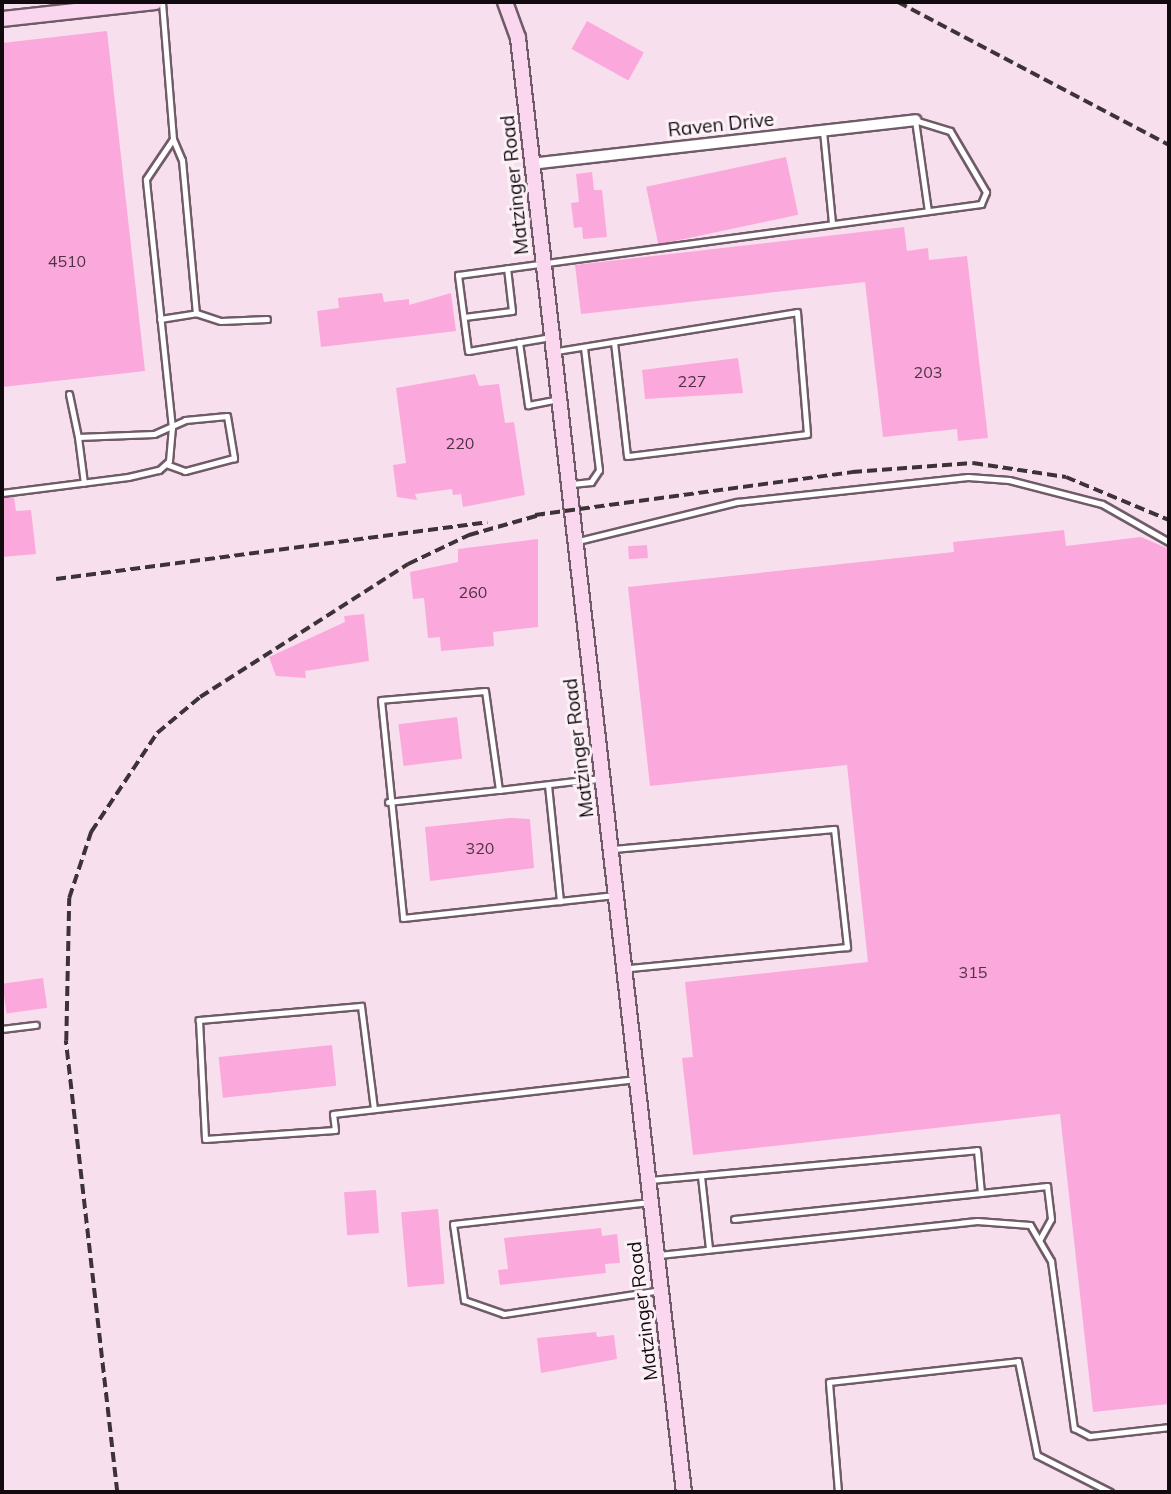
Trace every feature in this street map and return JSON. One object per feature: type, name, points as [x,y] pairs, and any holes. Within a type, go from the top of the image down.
[{"type":"street","points":[[2,19],[95,5],[155,2]]},
{"type":"street","name":"Matzinger Road","points":[[505,2],[517,38],[684,1492]]},
{"type":"street","name":"Raven Drive","points":[[531,164],[915,120]]},
{"type":"lane","points":[[162,2],[173,139],[182,160],[196,313]]},
{"type":"lane","points":[[614,342],[627,456],[807,434],[797,312],[614,342],[584,348],[519,342],[468,351],[458,275],[981,204],[987,196],[950,131],[915,120],[928,211]]},
{"type":"lane","points":[[823,131],[832,223]]},
{"type":"lane","points":[[166,464],[173,428],[146,179],[173,139]]},
{"type":"lane","points":[[464,317],[512,311],[508,268]]},
{"type":"lane","points":[[160,319],[196,313],[230,321],[268,319]]},
{"type":"lane","points":[[519,342],[528,405],[558,399]]},
{"type":"lane","points":[[568,484],[591,482],[599,470],[584,348]]},
{"type":"lane","points":[[69,394],[78,437],[83,483]]},
{"type":"lane","points":[[2,493],[128,478],[166,464],[185,471],[234,458],[224,413],[173,428],[78,437]]},
{"type":"lane","points":[[575,542],[737,502],[968,477],[1009,480],[1102,504],[1169,542]]},
{"type":"lane","points":[[499,790],[485,691],[381,700],[388,802],[404,918],[615,895]]},
{"type":"lane","points":[[388,802],[601,778]]},
{"type":"lane","points":[[548,785],[561,901]]},
{"type":"lane","points":[[610,850],[834,829],[846,947],[623,969]]},
{"type":"lane","points":[[374,1110],[360,1006],[199,1020],[205,1139],[335,1130],[333,1114],[374,1110],[636,1079]]},
{"type":"lane","points":[[2,1029],[36,1025]]},
{"type":"lane","points":[[648,1181],[977,1150],[981,1193]]},
{"type":"lane","points":[[701,1176],[709,1248]]},
{"type":"lane","points":[[734,1219],[1047,1186],[1051,1219],[1040,1239]]},
{"type":"lane","points":[[650,1202],[453,1224],[464,1300],[504,1314],[660,1290]]},
{"type":"lane","points":[[656,1255],[1009,1220],[1030,1225],[1040,1239],[1056,1287],[1074,1428],[1090,1436],[1169,1427]]},
{"type":"lane","points":[[838,1492],[830,1382],[1018,1361],[1037,1455],[1110,1492]]},
{"type":"building","points":[[587,21],[644,53],[628,81],[571,49]]},
{"type":"building","points":[[107,31],[145,371],[2,387],[2,43]]},
{"type":"building","points":[[786,157],[798,215],[658,244],[646,187]]},
{"type":"building","points":[[592,172],[594,190],[602,190],[607,237],[583,239],[582,227],[574,228],[571,203],[579,202],[576,174]]},
{"type":"building","points":[[904,227],[907,251],[928,248],[929,260],[967,256],[988,438],[958,441],[957,429],[883,437],[865,282],[581,314],[575,265]]},
{"type":"building","points":[[382,293],[384,302],[409,299],[409,305],[451,293],[456,331],[321,347],[317,311],[339,308],[338,298]]},
{"type":"building","points":[[738,358],[743,393],[645,399],[642,370]]},
{"type":"building","points":[[475,374],[479,386],[499,384],[505,423],[514,422],[525,495],[463,507],[461,494],[453,495],[452,489],[415,494],[417,500],[397,497],[393,465],[406,463],[396,388]]},
{"type":"building","points":[[14,497],[16,511],[31,510],[36,554],[2,557],[2,498]]},
{"type":"building","points":[[1064,530],[1066,546],[1141,537],[1169,549],[1169,1404],[1093,1412],[1060,1114],[693,1155],[682,1058],[693,1057],[685,982],[868,962],[847,765],[650,786],[628,587],[954,552],[953,542]]},
{"type":"building","points":[[538,539],[538,627],[493,632],[494,646],[441,651],[440,637],[428,638],[424,598],[413,599],[410,572],[458,562],[458,549]]},
{"type":"building","points":[[647,545],[648,558],[629,559],[628,546]]},
{"type":"building","points":[[364,614],[369,661],[305,671],[306,678],[276,676],[269,657],[345,622],[344,616]]},
{"type":"building","points":[[457,717],[462,759],[404,766],[398,724]]},
{"type":"building","points":[[511,818],[530,819],[534,868],[430,881],[425,827]]},
{"type":"building","points":[[43,978],[47,1008],[7,1013],[2,984]]},
{"type":"building","points":[[332,1045],[336,1086],[223,1098],[219,1057]]},
{"type":"building","points":[[376,1190],[379,1233],[347,1235],[344,1192]]},
{"type":"building","points":[[438,1209],[445,1284],[408,1287],[401,1212]]},
{"type":"building","points":[[601,1228],[602,1236],[617,1234],[620,1263],[605,1264],[606,1273],[500,1285],[498,1270],[508,1269],[504,1238]]},
{"type":"building","points":[[596,1332],[597,1337],[614,1335],[617,1359],[541,1373],[537,1338]]},
{"type":"railway","points":[[898,2],[1169,145]]},
{"type":"railway","points":[[535,515],[852,472],[973,463],[1066,477],[1169,520]]},
{"type":"railway","points":[[117,1492],[66,1041],[69,898],[91,832],[157,733],[200,697],[408,564],[469,535],[543,514]]},
{"type":"railway","points":[[56,579],[487,522]]}]
